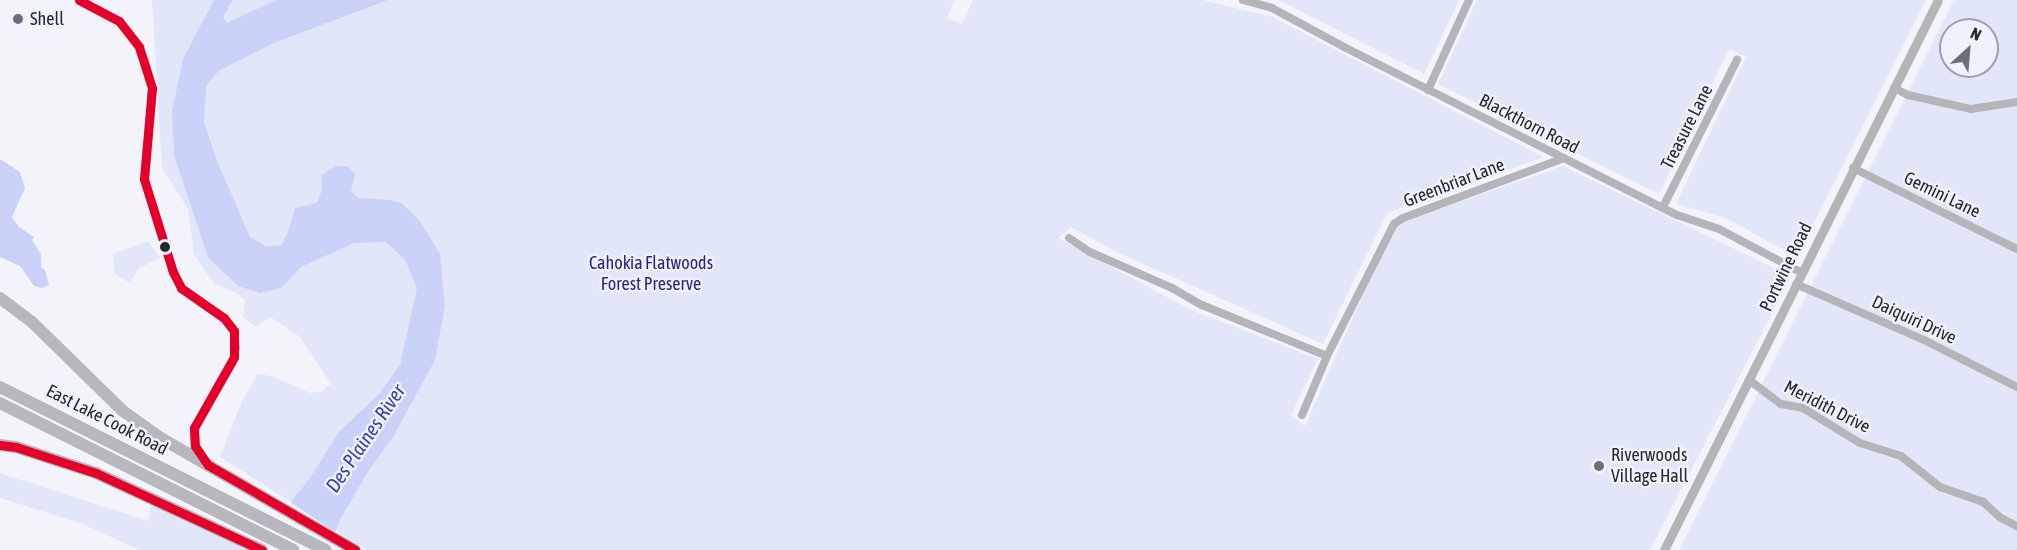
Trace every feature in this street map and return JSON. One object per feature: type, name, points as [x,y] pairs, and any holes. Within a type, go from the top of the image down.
[{"type":"main road","points":[[0,292],[19,304],[31,316],[32,322]]},
{"type":"main road","points":[[0,298],[32,322],[123,411],[159,437],[355,550]]},
{"type":"main road","name":"East Lake Cook Road","points":[[0,387],[326,550]]},
{"type":"main road","name":"East Lake Cook Road","points":[[0,403],[293,550]]},
{"type":"main road","points":[[0,445],[16,447],[96,473],[260,549]]},
{"type":"street","points":[[80,0],[119,21],[139,47],[152,88],[144,179],[173,272],[181,288],[224,318],[234,331],[236,348],[224,379],[194,428],[195,446],[208,465]]},
{"type":"street","name":"Blackthorn Road","points":[[1244,0],[1272,8],[1428,90],[1691,221],[1719,229],[1802,273]]},
{"type":"street","points":[[1428,90],[1469,0]]},
{"type":"street","name":"Portwine Road","points":[[1664,550],[1938,0]]},
{"type":"street","name":"Treasure Lane","points":[[1663,207],[1737,60]]},
{"type":"street","points":[[1894,88],[1908,95],[1971,109],[2017,102]]},
{"type":"street","name":"Greenbriar Lane","points":[[1302,415],[1327,356],[1394,224],[1403,218],[1564,158]]},
{"type":"street","name":"Gemini Lane","points":[[1853,168],[2017,249]]},
{"type":"street","points":[[1069,238],[1090,252],[1172,288],[1203,305],[1327,356]]},
{"type":"street","name":"Daiquiri Drive","points":[[1796,284],[1924,340],[2017,387]]},
{"type":"street","name":"Meridith Drive","points":[[1749,380],[1781,404],[1812,412],[1860,443],[1901,456],[1940,487],[1983,502],[2001,518],[2017,526]]},
{"type":"green space","name":"Cahokia Flatwoods Forest Preserve","points":[[152,0],[954,0],[947,18],[962,24],[973,0],[1202,0],[1272,17],[1544,157],[1387,213],[1323,344],[1119,253],[1071,227],[1058,238],[1191,310],[1318,359],[1291,415],[1305,426],[1394,224],[1563,166],[1791,276],[1650,550],[367,550],[220,457],[243,399],[258,374],[271,376],[310,393],[322,391],[331,384],[300,337],[270,317],[256,327],[243,317],[245,300],[236,293],[214,284],[194,254],[188,209],[162,168]]},
{"type":"green space","points":[[1279,0],[1459,0],[1424,74]]},
{"type":"green space","points":[[1477,0],[1926,0],[1797,257],[1726,218],[1676,204],[1746,57],[1729,49],[1659,194],[1438,84]]},
{"type":"green space","points":[[1954,0],[2017,0],[2017,550],[1679,550],[1939,30],[1939,78],[1999,78],[1999,18],[1945,18]]},
{"type":"green space","points":[[148,241],[160,258],[138,269],[130,283],[115,274],[113,254]]},
{"type":"green space","points":[[0,473],[148,521],[152,501],[251,550],[140,550],[80,523],[0,498]]},
{"type":"water","name":"Des Plaines River","points":[[214,0],[233,0],[223,17],[227,23],[276,0],[388,0],[274,43],[220,70],[206,86],[204,122],[217,161],[250,237],[267,247],[281,245],[287,235],[295,208],[317,203],[322,190],[321,175],[336,166],[347,166],[355,174],[351,191],[358,198],[391,200],[403,204],[419,220],[440,254],[445,306],[435,360],[393,437],[369,470],[341,518],[327,550],[268,550],[293,499],[310,478],[339,432],[379,394],[400,365],[417,288],[405,260],[386,242],[354,243],[301,267],[281,288],[260,293],[238,286],[208,257],[174,155],[172,112],[183,59]]},
{"type":"water","points":[[0,159],[20,172],[25,188],[12,217],[19,227],[34,237],[32,240],[41,255],[41,267],[45,270],[49,285],[42,288],[34,286],[20,266],[0,257]]},
{"type":"pier","points":[[288,501],[337,533],[330,550],[265,550]]},
{"type":"transit line","points":[[79,0],[119,21],[139,47],[152,88],[144,179],[173,272],[181,288],[224,318],[234,331],[234,357],[194,428],[195,446],[208,465],[355,550]]},
{"type":"transit line","points":[[0,445],[16,447],[96,473],[262,550]]},
{"type":"place","name":"Shell","points":[[18,19]]},
{"type":"place","name":"Riverwoods Village Hall","points":[[1599,466]]}]
